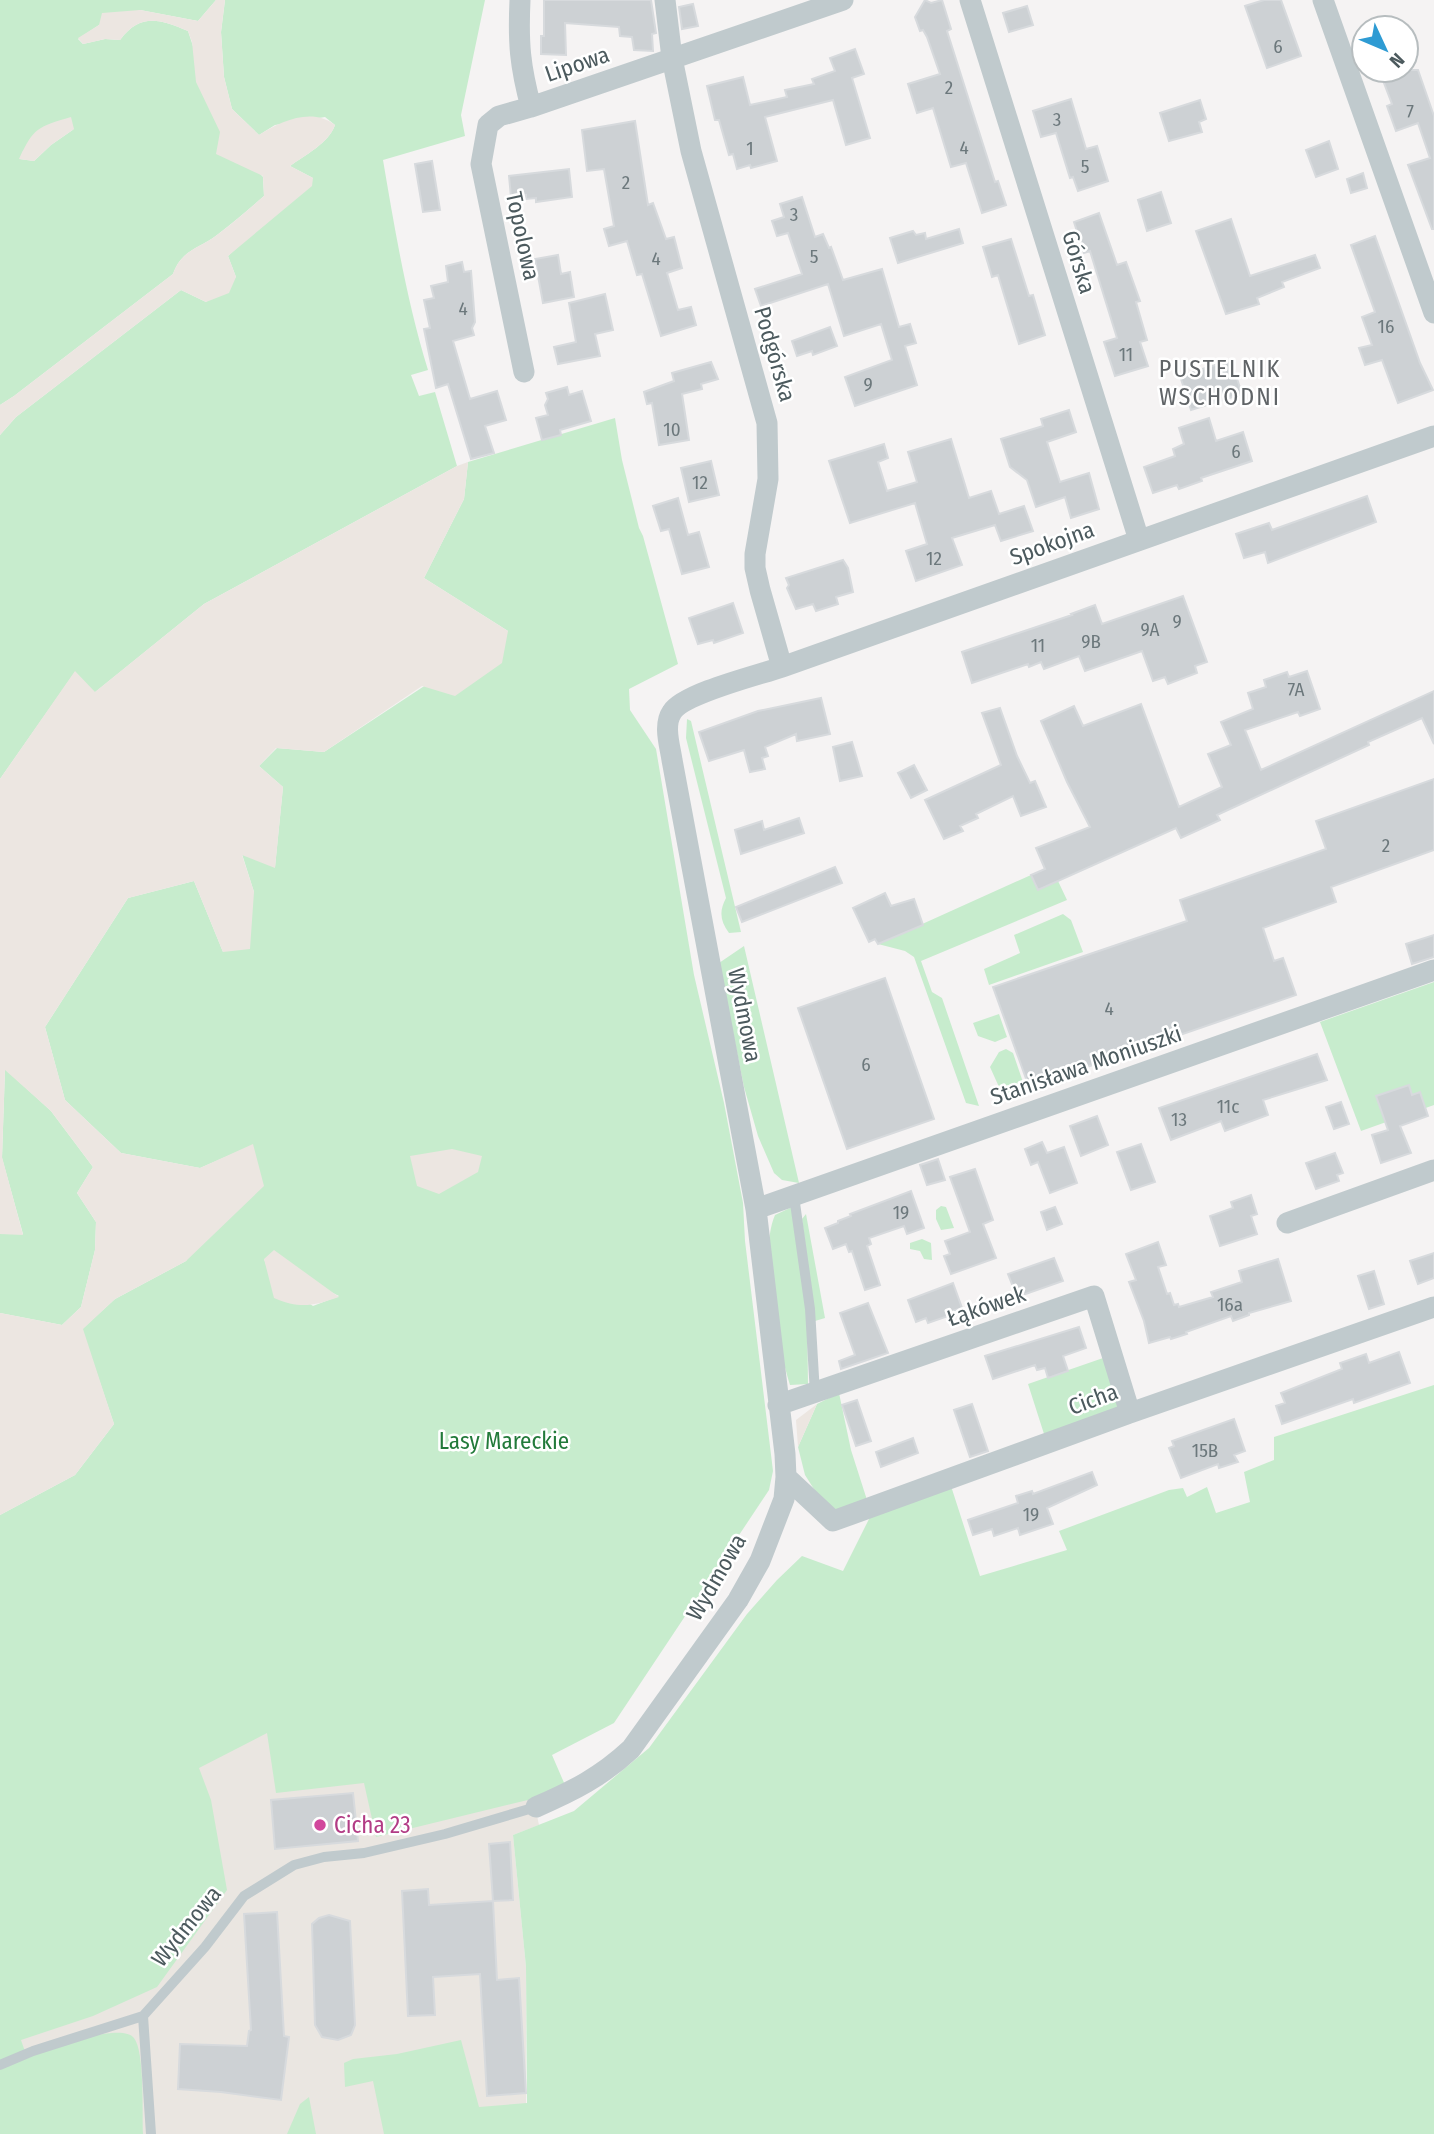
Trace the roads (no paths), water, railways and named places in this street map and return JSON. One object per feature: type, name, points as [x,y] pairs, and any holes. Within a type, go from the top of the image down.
[{"type":"street","points":[[520,0],[518,40],[522,73],[531,107]]},
{"type":"street","points":[[665,0],[672,58]]},
{"type":"street","name":"Lipowa","points":[[499,116],[843,0]]},
{"type":"street","name":"Górska","points":[[970,0],[1139,540]]},
{"type":"street","points":[[1323,0],[1434,313]]},
{"type":"street","name":"Podgórska","points":[[672,58],[691,151],[767,423],[768,479],[755,568],[782,667]]},
{"type":"street","name":"Topolowa","points":[[499,116],[488,125],[481,164],[524,372]]},
{"type":"street","name":"Spokojna","points":[[687,698],[782,667],[1434,436]]},
{"type":"street","name":"Wydmowa","points":[[536,1807],[584,1786],[611,1768],[631,1749],[738,1600],[760,1561],[784,1499],[785,1454],[756,1209],[667,729],[671,712],[687,698]]},
{"type":"street","name":"Stanisława Moniuszki","points":[[756,1209],[1434,970]]},
{"type":"street","points":[[1287,1223],[1434,1170]]},
{"type":"street","name":"Łąkówek","points":[[778,1405],[1094,1296],[1130,1413]]},
{"type":"street","name":"Cicha","points":[[786,1477],[833,1521],[1130,1413],[1434,1307]]},
{"type":"lane","points":[[794,1196],[810,1310],[815,1394]]},
{"type":"lane","name":"Wydmowa","points":[[143,2016],[205,1947],[244,1896],[294,1864],[324,1857],[364,1853],[440,1835],[536,1807]]},
{"type":"lane","points":[[0,2065],[33,2051],[143,2016],[151,2134]]},
{"type":"place","name":"Cicha 23","points":[[320,1825]]},
{"type":"district","name":"PUSTELNIK WSCHODNI","points":[[1220,383]]},
{"type":"park label","name":"Lasy Mareckie","points":[[504,1441]]}]
